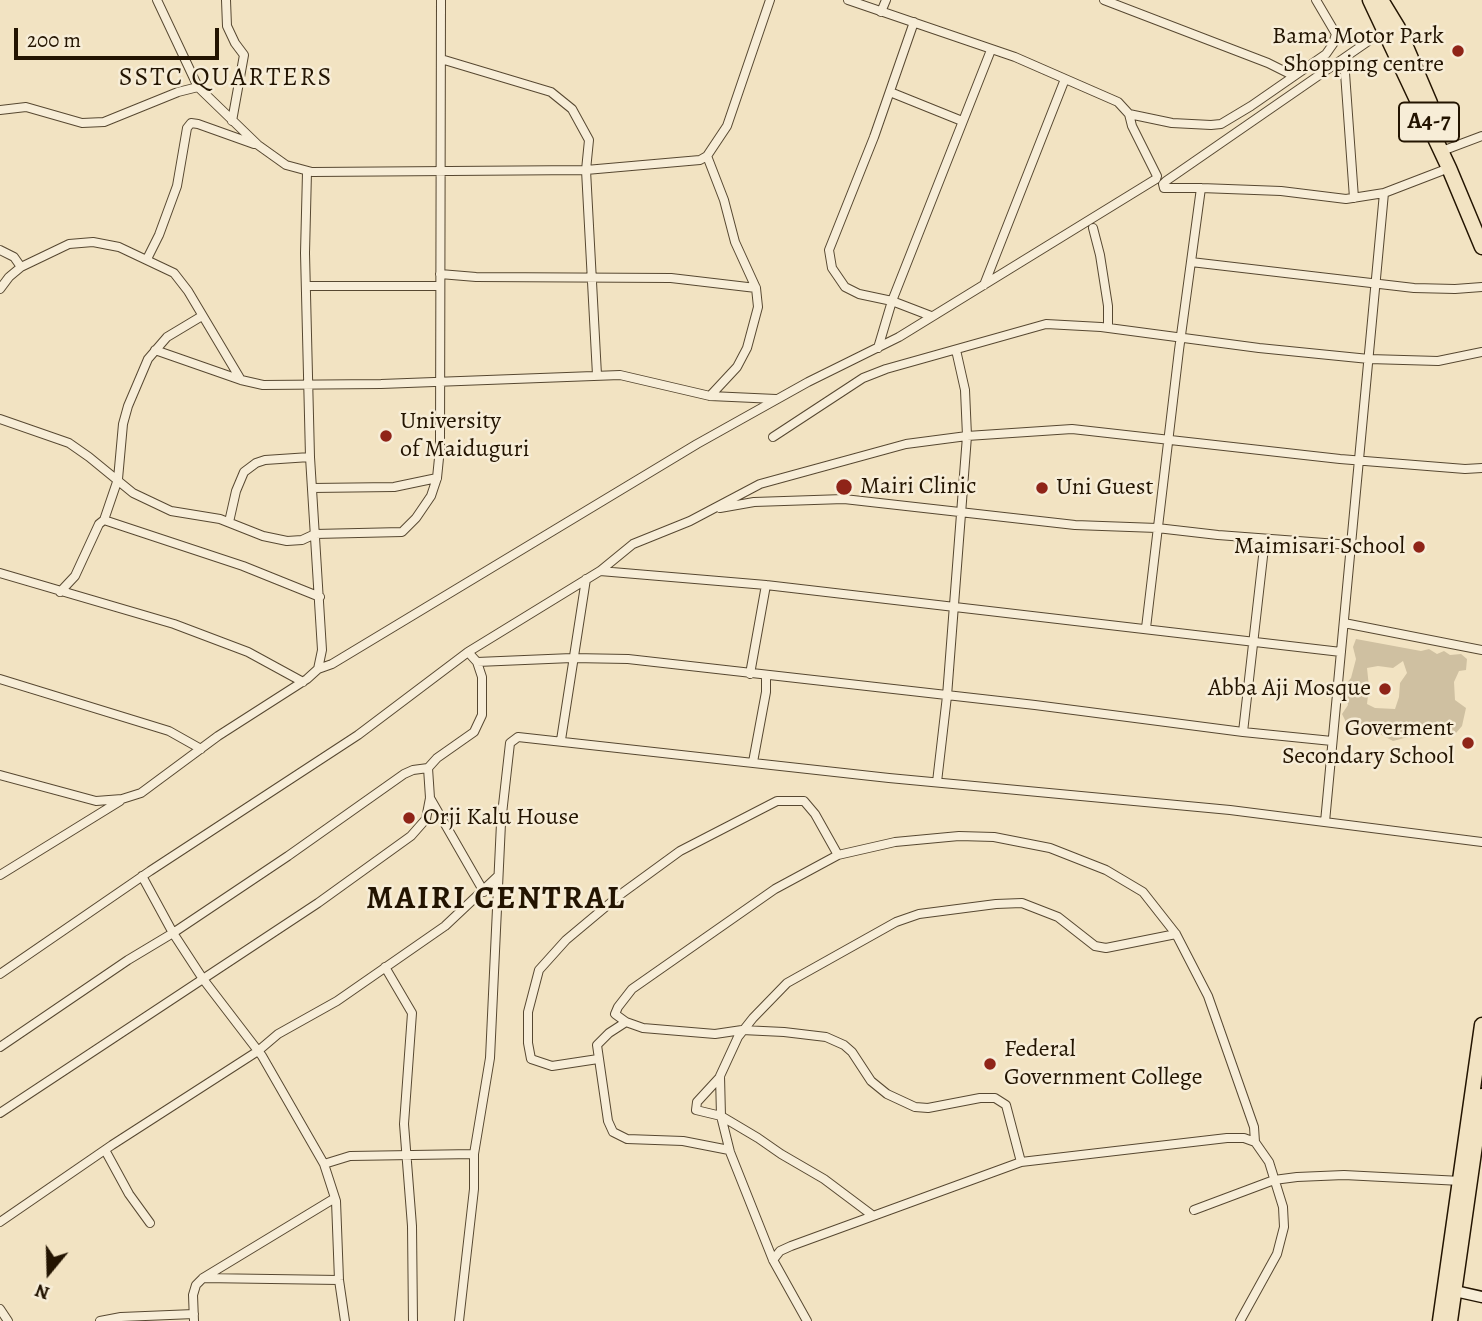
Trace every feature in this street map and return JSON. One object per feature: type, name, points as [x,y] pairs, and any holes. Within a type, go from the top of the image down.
[{"type":"highway","name":"A4-7","points":[[1370,0],[1412,74],[1482,223]]},
{"type":"highway","name":"A4-7","points":[[1381,0],[1398,28],[1412,74]]},
{"type":"highway","name":"A4-7","points":[[1445,149],[1449,168],[1482,247]]},
{"type":"highway","points":[[1450,1321],[1482,1025]]},
{"type":"highway","points":[[1440,1321],[1482,1096]]},
{"type":"street","points":[[157,0],[198,87],[258,145],[286,165],[307,172],[586,170],[700,160],[707,156],[727,125],[770,0]]},
{"type":"street","points":[[226,0],[227,26],[234,43],[244,55],[232,121]]},
{"type":"street","points":[[0,419],[69,443],[133,493],[171,510],[229,522],[263,536],[287,541],[302,540],[315,534],[402,532],[416,518],[431,496],[437,478],[440,448],[441,0]]},
{"type":"street","points":[[0,775],[96,801],[122,799],[141,793],[318,669],[332,664],[697,444],[878,348],[1156,179],[1129,114],[1118,102],[991,50],[848,0]]},
{"type":"street","points":[[881,12],[886,0]]},
{"type":"street","points":[[1104,0],[1268,63],[1294,76]]},
{"type":"street","points":[[1129,114],[1172,123],[1211,125],[1221,124],[1251,106],[1326,54],[1336,34],[1316,0]]},
{"type":"street","points":[[915,22],[829,250],[832,268],[845,287],[859,294],[892,301],[931,316]]},
{"type":"street","points":[[1386,29],[1163,184],[1168,190],[1201,187],[1281,191],[1346,199],[1384,193],[1449,168]]},
{"type":"street","points":[[878,348],[892,301],[991,50]]},
{"type":"street","points":[[441,59],[551,92],[572,109],[589,140],[586,170],[597,375]]},
{"type":"street","points":[[1343,59],[1354,198]]},
{"type":"street","points":[[178,92],[191,74]]},
{"type":"street","points":[[984,285],[1065,79]]},
{"type":"street","points":[[0,110],[26,107],[82,123],[104,122],[178,92],[198,87]]},
{"type":"street","points":[[890,92],[962,121]]},
{"type":"street","points":[[147,259],[177,186],[187,128],[191,123],[258,145]]},
{"type":"street","points":[[1445,149],[1482,136]]},
{"type":"street","points":[[707,156],[724,200],[735,242],[757,288],[757,317],[747,348],[737,367],[710,396]]},
{"type":"street","points":[[307,172],[305,253],[310,457],[322,650],[318,669]]},
{"type":"street","points":[[1146,628],[1201,187]]},
{"type":"street","points":[[1325,822],[1384,193]]},
{"type":"street","points":[[1093,228],[1106,293],[1108,328]]},
{"type":"street","points":[[0,289],[21,267],[69,244],[93,242],[119,247],[174,273],[188,290],[241,380]]},
{"type":"street","points":[[0,250],[14,257],[21,267]]},
{"type":"street","points":[[1191,262],[1414,288],[1482,287]]},
{"type":"street","points":[[440,274],[476,277],[671,278],[757,288]]},
{"type":"street","points":[[307,286],[440,285]]},
{"type":"street","points":[[60,592],[75,576],[99,524],[104,520],[118,479],[123,424],[148,359],[167,337],[202,316]]},
{"type":"street","points":[[773,437],[863,378],[991,338],[1046,324],[1108,328],[1369,359],[1438,361],[1482,352]]},
{"type":"street","points":[[155,350],[263,385],[441,382],[597,375],[630,376],[710,396],[779,399]]},
{"type":"street","points":[[937,782],[947,695],[967,436],[965,390],[956,350]]},
{"type":"street","points":[[0,974],[142,876],[358,735],[468,652],[600,571],[633,544],[712,510],[760,484],[906,444],[967,436],[1072,429],[1359,460],[1465,469],[1482,468]]},
{"type":"street","points":[[229,522],[236,491],[244,472],[265,460],[310,457]]},
{"type":"street","points":[[312,488],[394,487],[437,478]]},
{"type":"street","points":[[712,510],[754,502],[844,499],[1075,524],[1157,528],[1351,545]]},
{"type":"street","points":[[104,520],[243,566],[320,597]]},
{"type":"street","points":[[1244,733],[1265,539]]},
{"type":"street","points":[[600,571],[766,585],[1341,652]]},
{"type":"street","points":[[0,573],[174,624],[248,652],[303,682]]},
{"type":"street","points":[[561,740],[586,579]]},
{"type":"street","points":[[750,674],[766,585]]},
{"type":"street","points":[[1344,624],[1482,650]]},
{"type":"street","points":[[0,1047],[128,960],[173,933],[404,774],[428,768],[437,758],[474,732],[482,715],[482,677],[477,662],[468,652]]},
{"type":"street","points":[[477,662],[572,658],[628,659],[947,695],[1244,733],[1332,741]]},
{"type":"street","points":[[753,762],[766,692],[766,676]]},
{"type":"street","points":[[0,679],[169,731],[201,749]]},
{"type":"street","points":[[459,1321],[474,1189],[474,1154],[490,1058],[497,877],[510,743],[518,737],[1325,822],[1482,842]]},
{"type":"street","points":[[0,1113],[328,895],[411,836],[426,819],[430,797],[428,768]]},
{"type":"street","points":[[430,797],[484,892]]},
{"type":"street","points":[[0,875],[122,799]]},
{"type":"street","points":[[598,1059],[552,1066],[531,1059],[528,1012],[540,970],[566,940],[621,894],[680,851],[777,801],[804,801],[816,814],[838,855]]},
{"type":"street","points":[[1021,1162],[1006,1105],[995,1098],[980,1098],[928,1108],[915,1107],[887,1094],[871,1081],[852,1052],[826,1037],[742,1030],[715,1034],[643,1028],[626,1022],[615,1014],[632,989],[775,889],[838,855],[895,842],[959,836],[994,837],[1050,848],[1106,870],[1143,892],[1176,934],[1208,996],[1254,1127],[1255,1142],[1269,1162],[1283,1207],[1283,1236],[1278,1254],[1240,1321]]},
{"type":"street","points":[[142,876],[173,933],[203,979],[258,1051],[324,1164],[335,1198],[339,1280],[345,1321]]},
{"type":"street","points":[[0,1222],[258,1051],[278,1034],[337,1001],[445,926],[497,877]]},
{"type":"street","points":[[872,1215],[824,1179],[721,1116],[696,1110],[695,1107],[720,1076],[742,1030],[787,983],[896,922],[919,914],[996,904],[1022,903],[1058,918],[1095,946],[1106,948],[1176,934]]},
{"type":"street","points":[[385,967],[412,1013],[404,1124],[412,1226],[413,1321]]},
{"type":"street","points":[[626,1022],[597,1045],[608,1121],[613,1132],[627,1139],[683,1141],[729,1150]]},
{"type":"street","points":[[720,1076],[721,1116],[729,1150],[773,1260],[807,1321]]},
{"type":"street","points":[[773,1260],[780,1251],[791,1246],[1021,1162],[1227,1138],[1244,1138],[1255,1142]]},
{"type":"street","points":[[105,1150],[129,1194],[150,1223]]},
{"type":"street","points":[[324,1164],[350,1156],[474,1154]]},
{"type":"street","points":[[1194,1210],[1274,1180],[1344,1175],[1466,1182]]},
{"type":"street","points":[[100,1321],[121,1317],[194,1317],[192,1294],[203,1278],[335,1198]]},
{"type":"street","points":[[203,1278],[339,1280]]},
{"type":"street","points":[[1455,1291],[1482,1297]]},
{"type":"street","points":[[0,1309],[8,1321]]},
{"type":"shaded area","points":[[1356,639],[1421,651],[1429,649],[1437,654],[1444,651],[1450,655],[1461,654],[1467,659],[1466,670],[1459,671],[1454,682],[1455,700],[1466,708],[1462,726],[1456,733],[1440,728],[1436,736],[1408,737],[1393,741],[1353,720],[1346,722],[1342,714],[1348,705],[1345,685],[1351,678],[1356,659],[1353,647]],"holes":[[[1403,661],[1407,673],[1400,683],[1395,709],[1375,708],[1367,704],[1367,668],[1393,668]]]},
{"type":"place","name":"Bama Motor Park Shopping centre","points":[[1458,51]]},
{"type":"place","name":"University of Maiduguri","points":[[386,436]]},
{"type":"place","name":"Mairi Clinic","points":[[844,487]]},
{"type":"place","name":"Uni Guest","points":[[1042,488]]},
{"type":"place","name":"Maimisari School","points":[[1419,547]]},
{"type":"place","name":"Abba Aji Mosque","points":[[1385,689]]},
{"type":"place","name":"Goverment Secondary School","points":[[1468,743]]},
{"type":"place","name":"Orji Kalu House","points":[[409,818]]},
{"type":"place","name":"Federal Government College","points":[[990,1064]]},
{"type":"district","name":"SSTC QUARTERS","points":[[226,79]]},
{"type":"district","name":"MAIRI CENTRAL","points":[[496,900]]}]
